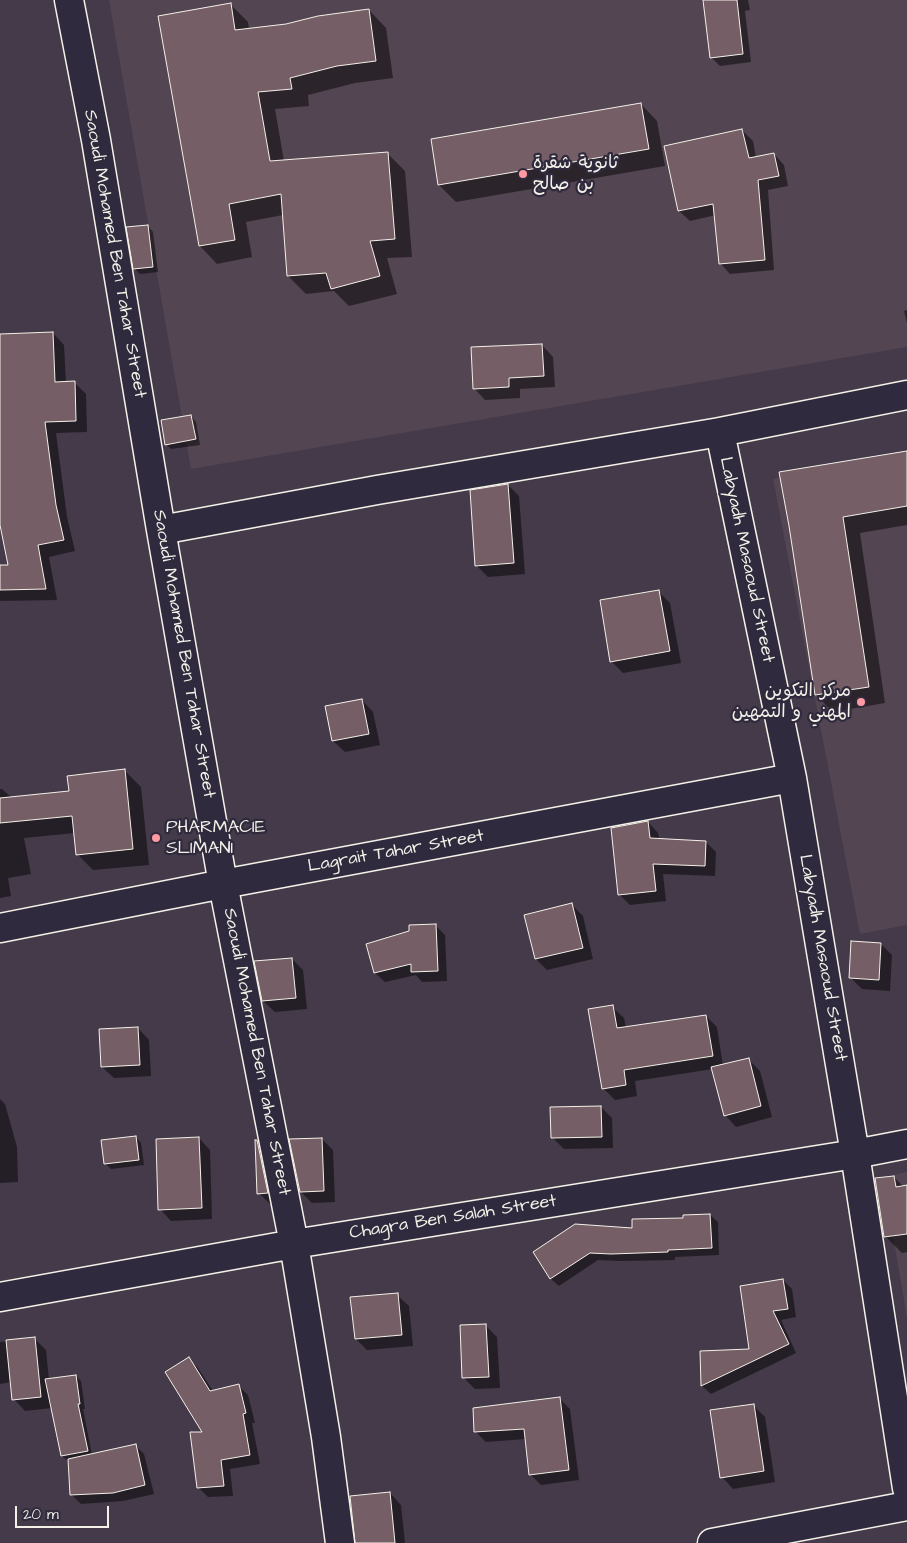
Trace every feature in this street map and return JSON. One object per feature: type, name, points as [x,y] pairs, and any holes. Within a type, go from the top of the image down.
[{"type":"street","name":"Saoudi Mohamed Ben Tahar Street","points":[[69,0],[96,140],[161,530],[223,884],[294,1244],[326,1437],[340,1543]]},
{"type":"street","points":[[161,530],[387,488],[720,432],[907,395]]},
{"type":"street","name":"Labyadh Masaoud Street","points":[[720,432],[792,778],[855,1154],[907,1488]]},
{"type":"street","name":"Lagrait Tahar Street","points":[[0,928],[223,884],[792,778]]},
{"type":"street","name":"Chagra Ben Salah Street","points":[[0,1297],[294,1244],[907,1144]]},
{"type":"street","points":[[712,1543],[907,1506]]},
{"type":"shaded area","name":"ثانوية شقرة بن صالح","points":[[109,0],[907,0],[907,347],[191,469]]},
{"type":"shaded area","name":"مركز التكوين المهني و التمهين","points":[[907,452],[907,925],[860,934],[773,479]]},
{"type":"shaded area","points":[[907,1172],[907,1318],[883,1177]]},
{"type":"building","points":[[703,0],[737,0],[743,54],[710,58]]},
{"type":"building","points":[[231,3],[235,30],[286,24],[318,16],[369,9],[376,61],[337,66],[290,78],[292,89],[258,92],[270,161],[388,152],[395,239],[370,241],[380,276],[331,289],[326,273],[287,276],[281,194],[229,204],[235,240],[199,246],[158,16]]},
{"type":"building","points":[[641,103],[649,149],[438,185],[431,139]]},
{"type":"building","points":[[742,129],[749,158],[774,153],[779,176],[758,180],[765,260],[719,264],[713,204],[678,211],[664,146]]},
{"type":"building","points":[[148,225],[153,267],[133,269],[126,227]]},
{"type":"building","points":[[53,332],[55,382],[75,381],[76,421],[45,422],[56,505],[64,540],[38,545],[46,589],[0,590],[0,565],[8,565],[0,525],[0,334]]},
{"type":"building","points":[[542,344],[544,376],[509,378],[509,387],[473,389],[471,347]]},
{"type":"building","points":[[191,415],[196,439],[165,445],[161,420]]},
{"type":"building","points":[[907,451],[907,506],[843,517],[869,687],[815,695],[779,472]]},
{"type":"building","points":[[508,484],[514,563],[475,566],[470,490]]},
{"type":"building","points":[[659,590],[670,651],[610,662],[600,600]]},
{"type":"building","points":[[362,699],[369,734],[332,741],[325,706]]},
{"type":"building","points":[[125,769],[133,849],[76,855],[72,816],[0,823],[0,798],[69,791],[67,776]]},
{"type":"building","points":[[648,821],[650,838],[706,841],[705,866],[653,864],[656,891],[618,895],[611,828]]},
{"type":"building","points":[[572,903],[583,948],[535,959],[524,915]]},
{"type":"building","points":[[436,924],[438,971],[411,972],[411,964],[374,973],[366,944],[409,931],[409,925]]},
{"type":"building","points":[[851,941],[881,943],[879,980],[849,978]]},
{"type":"building","points":[[292,958],[296,998],[262,1001],[254,961]]},
{"type":"building","points":[[613,1005],[617,1028],[706,1015],[713,1056],[624,1070],[626,1085],[602,1089],[588,1009]]},
{"type":"building","points":[[138,1027],[140,1065],[101,1067],[99,1029]]},
{"type":"building","points":[[749,1058],[761,1106],[724,1116],[711,1067]]},
{"type":"building","points":[[601,1106],[602,1137],[551,1138],[550,1107]]},
{"type":"building","points":[[136,1136],[139,1160],[104,1164],[101,1140]]},
{"type":"building","points":[[199,1137],[202,1208],[158,1210],[156,1139]]},
{"type":"building","points":[[322,1138],[324,1191],[300,1192],[289,1139]]},
{"type":"building","points":[[255,1140],[257,1140],[268,1193],[257,1194]]},
{"type":"building","points":[[894,1176],[896,1187],[907,1185],[907,1234],[884,1237],[875,1178]]},
{"type":"building","points":[[710,1214],[712,1248],[668,1250],[668,1252],[590,1253],[550,1279],[533,1252],[575,1224],[632,1228],[632,1219],[683,1218],[683,1215]]},
{"type":"building","points":[[783,1279],[788,1309],[773,1311],[789,1344],[701,1386],[700,1351],[749,1349],[740,1286]]},
{"type":"building","points":[[398,1293],[402,1335],[355,1339],[350,1297]]},
{"type":"building","points":[[486,1324],[489,1377],[462,1378],[460,1325]]},
{"type":"building","points":[[35,1337],[41,1397],[12,1400],[6,1340]]},
{"type":"building","points":[[189,1357],[210,1391],[239,1384],[246,1413],[243,1414],[250,1455],[221,1460],[224,1486],[197,1488],[190,1432],[202,1432],[165,1372]]},
{"type":"building","points":[[76,1375],[80,1404],[78,1404],[88,1451],[61,1456],[45,1379]]},
{"type":"building","points":[[560,1397],[569,1470],[529,1475],[524,1429],[474,1432],[473,1408]]},
{"type":"building","points":[[754,1404],[764,1471],[720,1478],[710,1410]]},
{"type":"building","points":[[136,1444],[145,1485],[113,1493],[70,1495],[68,1459]]},
{"type":"building","points":[[390,1492],[395,1543],[355,1543],[350,1496]]},
{"type":"place","name":"ثانوية شقرة بن صالح","points":[[523,174]]},
{"type":"place","name":"مركز التكوين المهني و التمهين","points":[[861,702]]},
{"type":"place","name":"PHARMACIE SLIMANI","points":[[156,838]]}]
